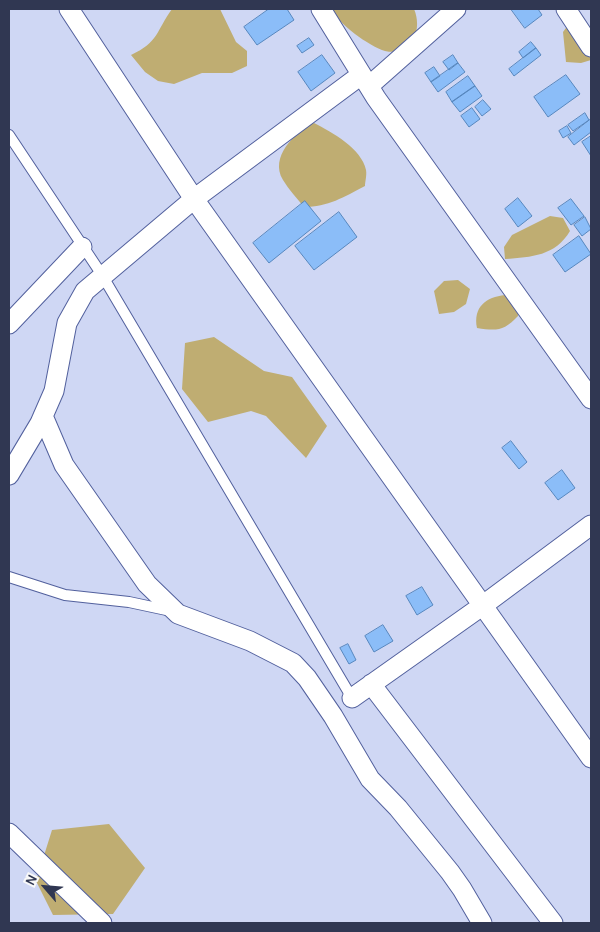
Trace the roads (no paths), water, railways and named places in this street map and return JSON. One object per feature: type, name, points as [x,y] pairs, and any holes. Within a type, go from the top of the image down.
[{"type":"street","points":[[69,9],[194,199],[591,758]]},
{"type":"street","points":[[321,9],[365,81],[591,399]]},
{"type":"street","points":[[9,475],[43,416],[54,391],[66,323],[85,291],[194,199],[365,81],[456,9]]},
{"type":"street","points":[[566,9],[591,47]]},
{"type":"street","points":[[9,324],[82,247]]},
{"type":"street","points":[[43,416],[54,446],[64,465],[147,584],[175,612],[250,641],[279,654],[293,663],[307,678],[333,716],[370,779],[398,808],[450,872],[482,923]]},
{"type":"street","points":[[352,698],[482,606],[591,524]]},
{"type":"street","points":[[371,684],[552,923]]},
{"type":"street","points":[[9,833],[102,923]]},
{"type":"lane","points":[[9,135],[102,275],[352,698]]},
{"type":"lane","points":[[9,577],[65,595],[129,602],[175,612]]}]
